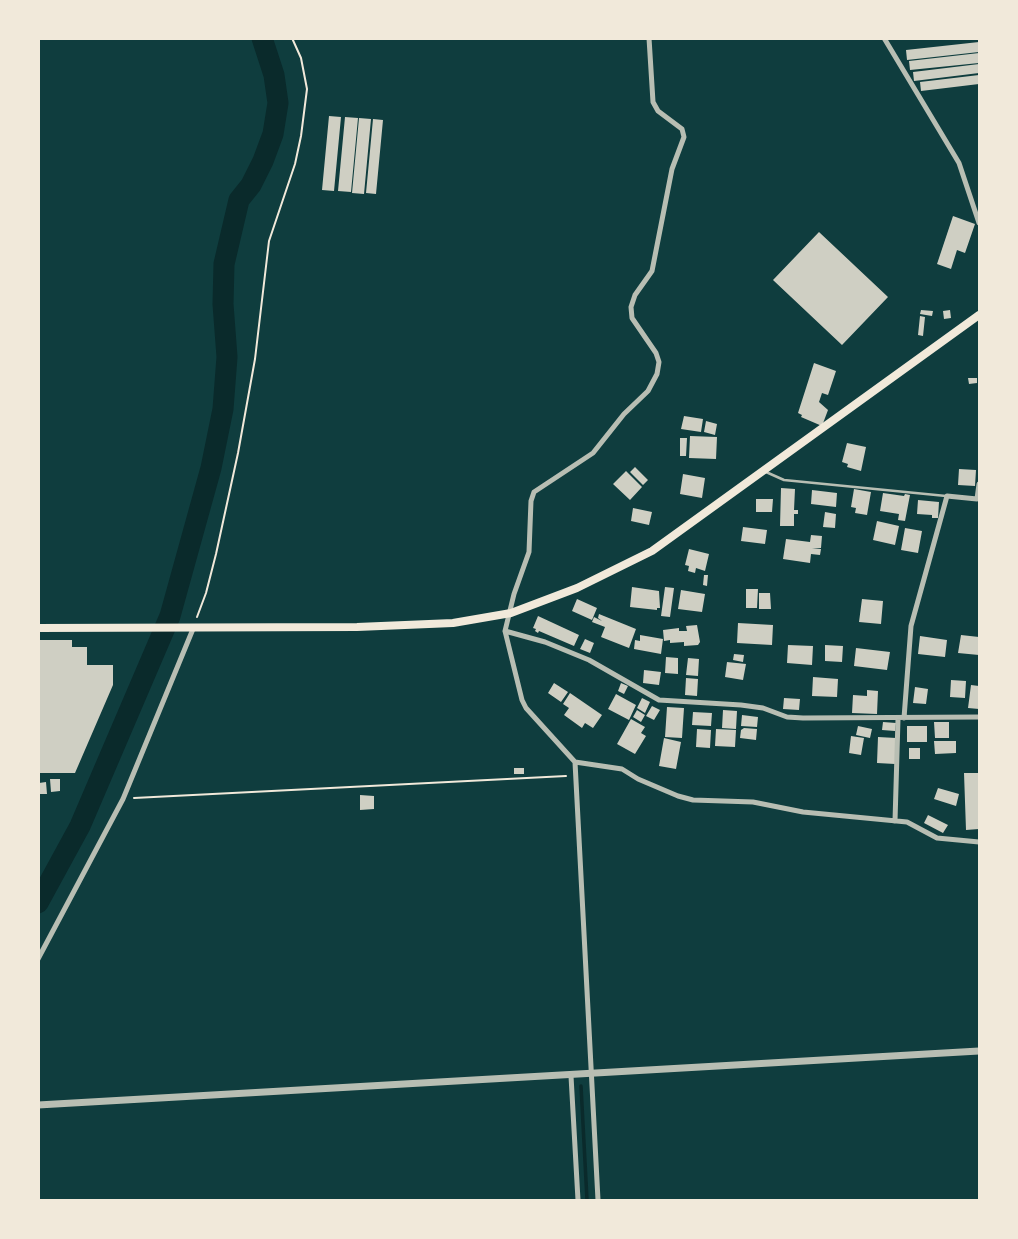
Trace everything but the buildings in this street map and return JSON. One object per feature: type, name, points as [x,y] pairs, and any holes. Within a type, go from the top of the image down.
[{"type":"main road","points":[[38,628],[357,627],[439,623],[511,613],[577,588],[652,551],[979,315]]},
{"type":"street","points":[[649,38],[653,102],[658,111],[682,129],[684,137],[672,169],[652,271],[635,295],[631,307],[632,318],[656,353],[659,362],[657,374],[648,391],[624,414],[593,453],[534,492],[531,501],[529,552],[514,594],[505,631],[526,708],[575,762],[622,769],[653,786],[693,800],[753,802],[803,812],[907,822],[937,838],[979,842]]},
{"type":"street","points":[[884,38],[959,163],[979,223]]},
{"type":"street","points":[[895,821],[901,719],[911,626],[947,496],[977,499],[979,484]]},
{"type":"street","points":[[38,959],[123,799],[189,629]]},
{"type":"street","points":[[505,631],[545,642],[589,660],[632,687],[659,700],[741,705],[763,708],[787,717],[803,718],[979,718]]},
{"type":"street","points":[[575,762],[598,1200]]},
{"type":"street","points":[[38,1105],[979,1051]]},
{"type":"street","points":[[571,1076],[578,1200]]},
{"type":"lane","points":[[763,471],[784,480],[947,496]]},
{"type":"path","points":[[189,629],[206,593],[238,453],[255,359],[269,241],[295,164],[301,136],[307,89],[301,58],[292,38]]},
{"type":"path","points":[[123,799],[574,776]]},
{"type":"waterway","points":[[38,903],[80,826],[170,616],[211,468],[223,409],[227,357],[223,304],[224,264],[239,200],[251,185],[263,161],[273,134],[278,103],[274,75],[262,38]]},
{"type":"waterway","points":[[581,1086],[587,1200]]}]
